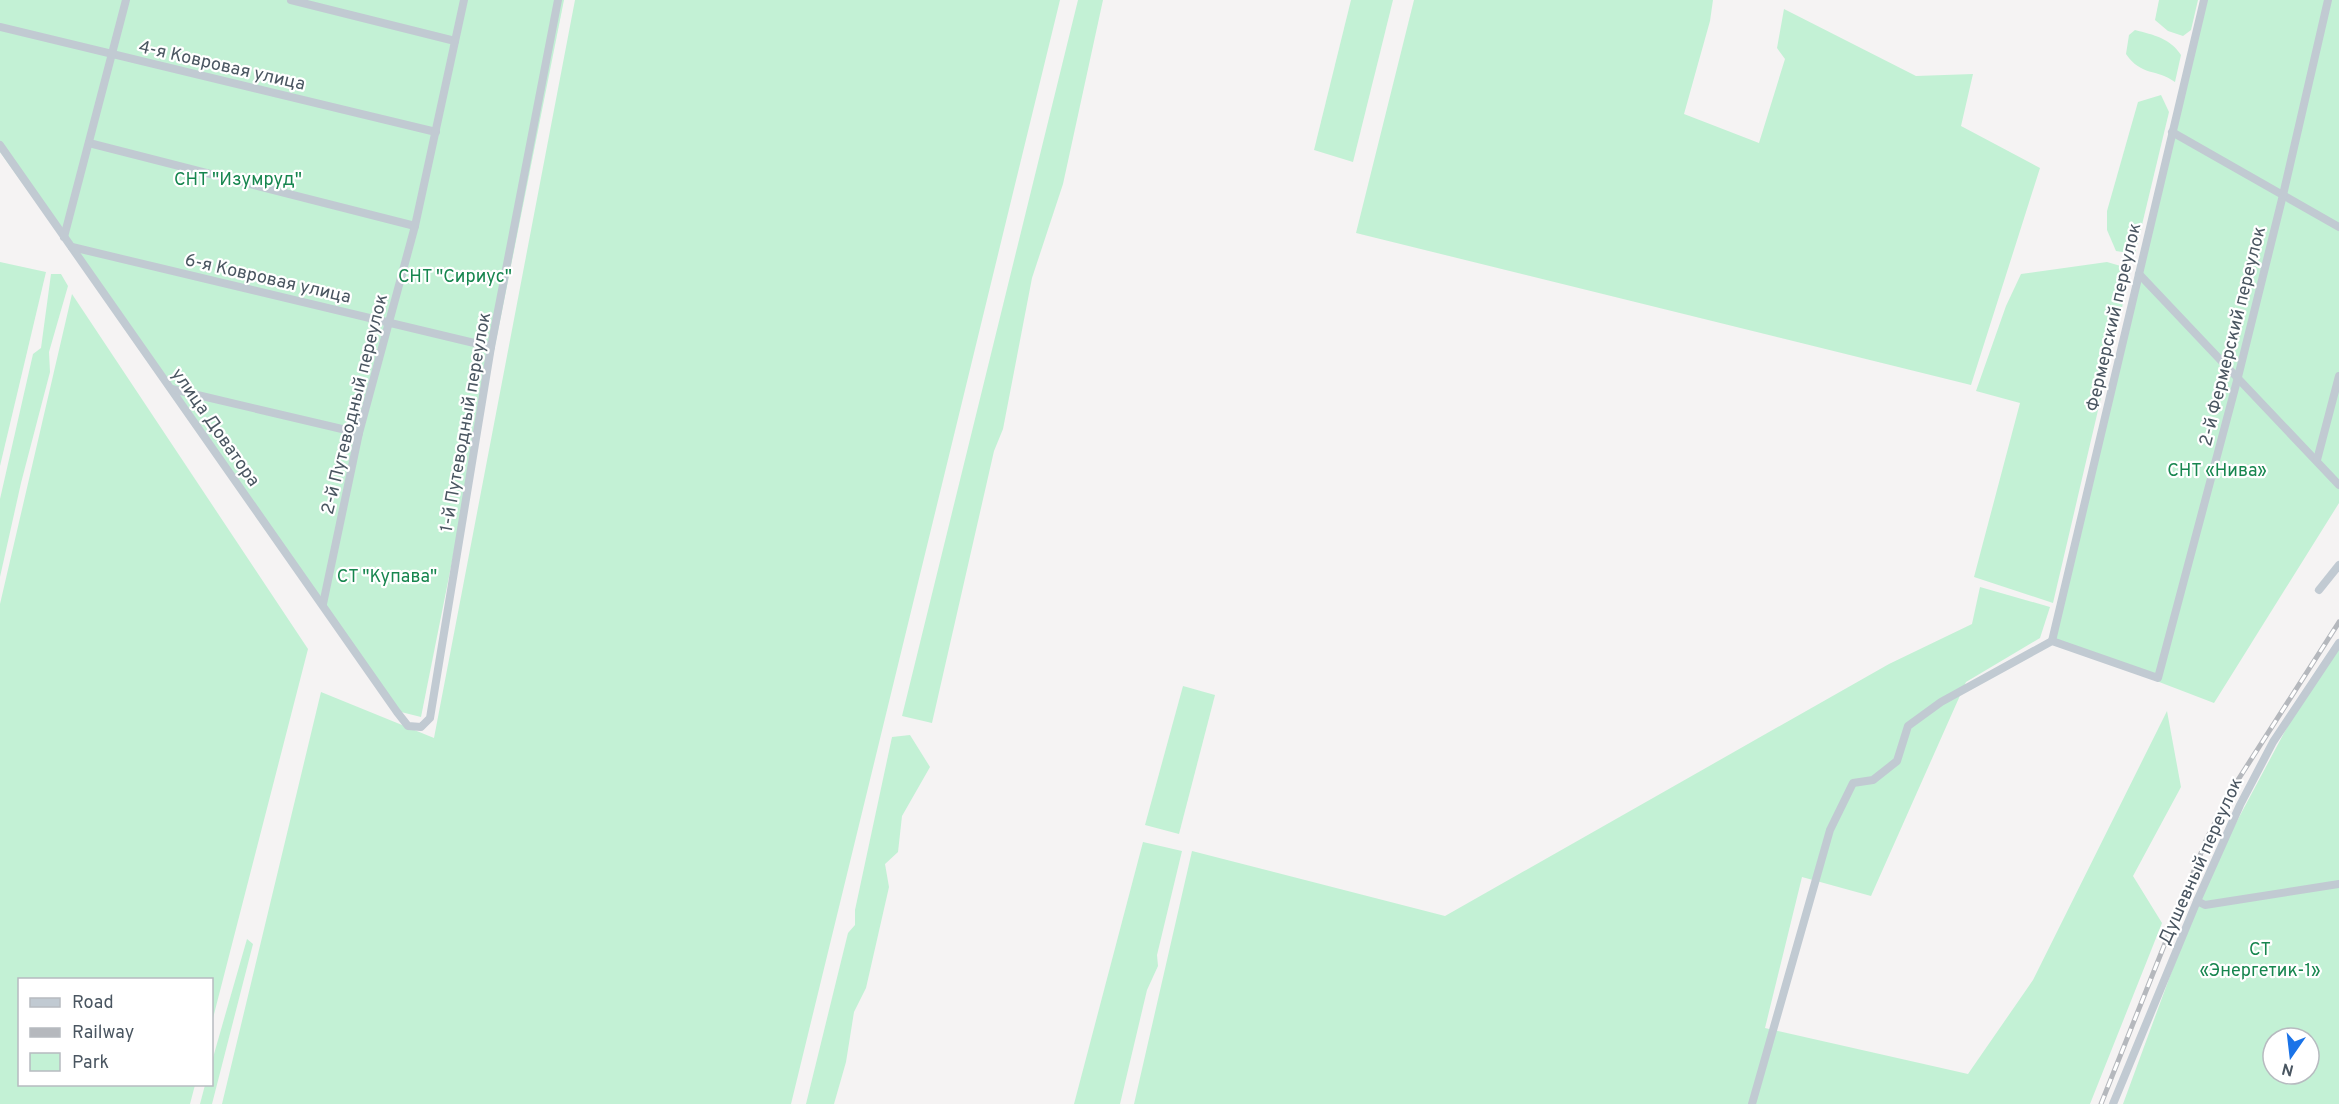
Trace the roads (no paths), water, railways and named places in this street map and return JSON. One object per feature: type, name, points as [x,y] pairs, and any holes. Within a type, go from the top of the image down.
[{"type":"street","points":[[64,237],[126,0]]},
{"type":"street","points":[[291,0],[455,41]]},
{"type":"street","name":"2-й Путеводный переулок","points":[[323,604],[359,433],[415,226],[464,0]]},
{"type":"street","name":"1-й Путеводный переулок","points":[[408,726],[421,727],[430,718],[491,347],[558,0]]},
{"type":"street","name":"Фермерский переулок","points":[[2052,641],[2204,0]]},
{"type":"street","name":"2-й Фермерский переулок","points":[[2052,641],[2158,678],[2238,377],[2328,0]]},
{"type":"street","name":"4-я Ковровая улица","points":[[0,27],[436,132]]},
{"type":"street","points":[[2172,132],[2339,227]]},
{"type":"street","points":[[89,143],[415,226]]},
{"type":"street","name":"улица Доватора","points":[[0,145],[408,726]]},
{"type":"street","name":"6-я Ковровая улица","points":[[72,247],[491,347]]},
{"type":"street","points":[[2139,274],[2339,485]]},
{"type":"street","points":[[2317,460],[2339,376]]},
{"type":"street","points":[[172,389],[359,433]]},
{"type":"street","points":[[2319,590],[2339,565]]},
{"type":"street","points":[[1752,1104],[1830,830],[1853,783],[1873,780],[1897,760],[1908,726],[1941,702],[2052,641]]},
{"type":"street","name":"Душевный переулок","points":[[2113,1104],[2197,901],[2240,805],[2272,742],[2339,643]]},
{"type":"street","points":[[2197,901],[2205,904],[2339,884]]},
{"type":"railway","points":[[2101,1104],[2207,838],[2236,783],[2339,622]]},
{"type":"park label","name":"СНТ \"Изумруд\"","points":[[238,179]]},
{"type":"park label","name":"СНТ \"Сириус\"","points":[[455,276]]},
{"type":"park label","name":"СНТ «Нива»","points":[[2217,470]]},
{"type":"park label","name":"СТ \"Купава\"","points":[[387,576]]},
{"type":"park label","name":"СТ «Энергетик-1»","points":[[2260,959]]}]
